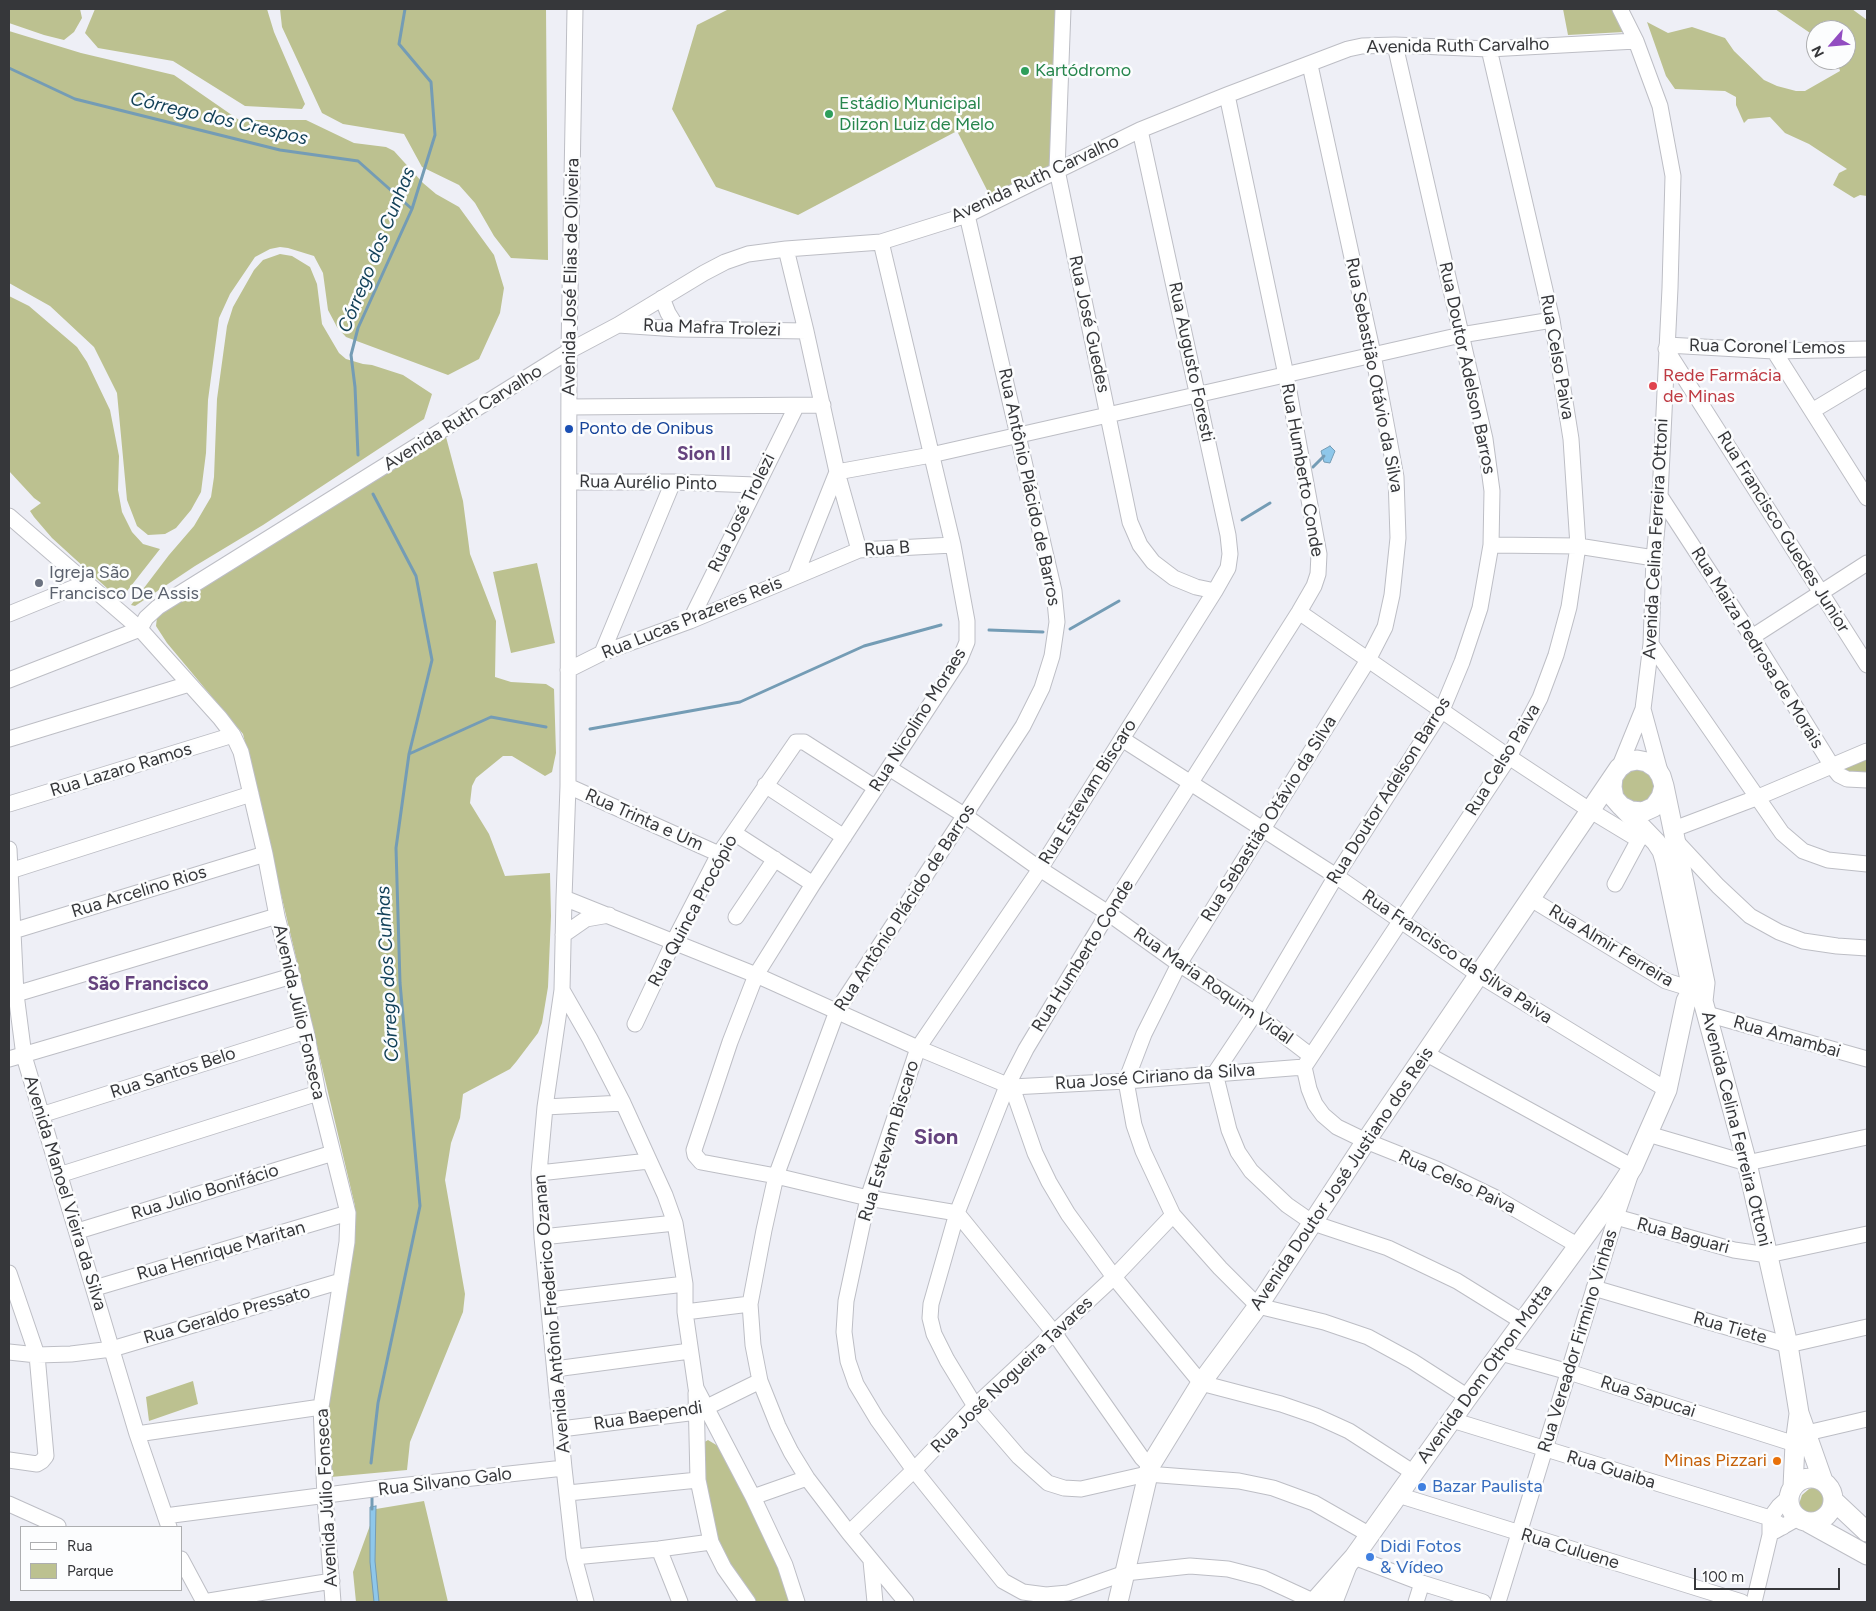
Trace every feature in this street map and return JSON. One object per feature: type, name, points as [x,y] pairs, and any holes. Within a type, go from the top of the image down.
[{"type":"main road","points":[[1621,806],[1631,812],[1643,812],[1654,807],[1661,797],[1662,781],[1656,768],[1647,762],[1637,760],[1627,762],[1616,773],[1612,787],[1614,798],[1642,834],[1656,842],[1665,862],[1702,997]]},
{"type":"main road","name":"Avenida Doutor José Justiano dos Reis","points":[[1118,1602],[1149,1470],[1201,1383],[1258,1306],[1366,1141],[1616,773]]},
{"type":"main road","name":"Avenida Celina Ferreira Ottoni","points":[[1662,781],[1675,836],[1702,997],[1747,1163],[1788,1345],[1800,1413],[1801,1438],[1791,1492],[1790,1509],[1797,1523]]},
{"type":"main road","name":"Avenida Dom Othon Motta","points":[[1315,1602],[1370,1535],[1468,1396],[1610,1202],[1633,1167],[1667,1090],[1686,1001],[1702,997]]},
{"type":"main road","name":"Avenida Celina Ferreira Ottoni","points":[[1801,1438],[1823,1481],[1831,1489],[1834,1501],[1867,1532]]},
{"type":"main road","points":[[1791,1492],[1802,1480],[1812,1477],[1823,1481]]},
{"type":"main road","points":[[1797,1523],[1821,1521],[1830,1513],[1834,1501]]},
{"type":"main road","points":[[1797,1523],[1867,1555]]},
{"type":"street","name":"Avenida José Elias de Oliveira","points":[[568,786],[569,351],[575,9]]},
{"type":"street","name":"Rua José Guedes","points":[[1063,9],[1057,170],[1130,522],[1140,544],[1153,562],[1174,578],[1196,587],[1215,591]]},
{"type":"street","name":"Avenida Celina Ferreira Ottoni","points":[[1620,9],[1636,41],[1660,106],[1673,176],[1660,496],[1654,558],[1651,644],[1643,709],[1662,781]]},
{"type":"street","name":"Avenida Ruth Carvalho","points":[[140,629],[150,613],[158,607],[569,351],[618,325],[725,262],[748,254],[786,249],[881,242],[968,215],[1140,130],[1348,49],[1396,45],[1489,49],[1636,41]]},
{"type":"street","name":"Rua Doutor Adelson Barros","points":[[1215,1072],[1255,1013],[1336,876],[1442,710],[1462,662],[1480,608],[1491,545],[1492,491],[1485,439],[1396,45]]},
{"type":"street","name":"Rua Celso Paiva","points":[[1489,49],[1552,320],[1571,439],[1578,546],[1568,607],[1556,655],[1540,698],[1509,757],[1402,921],[1307,1061],[1309,1089],[1315,1104],[1323,1115],[1337,1127],[1366,1141],[1436,1168],[1496,1198],[1577,1245]]},
{"type":"street","name":"Rua Sebastião Otávio da Silva","points":[[1126,1081],[1144,1034],[1179,964],[1368,660],[1385,627],[1392,595],[1398,538],[1396,478],[1373,354],[1310,64]]},
{"type":"street","name":"Rua Humberto Conde","points":[[1227,95],[1286,375],[1319,554],[1318,574],[1314,586],[1299,612],[1108,913],[1026,1048],[957,1214],[931,1304],[930,1318],[934,1334],[947,1360],[975,1406],[1019,1457],[1048,1483],[1064,1488],[1081,1489],[1149,1470],[1239,1482],[1273,1488],[1314,1503],[1370,1535]]},
{"type":"street","name":"Rua Augusto Foresti","points":[[1140,130],[1228,535],[1230,554],[1228,568],[1215,591]]},
{"type":"street","name":"Rua Antônio Plácido de Barros","points":[[906,1602],[849,1533],[807,1478],[791,1452],[778,1426],[760,1381],[753,1345],[750,1304],[776,1176],[837,1011],[1024,726],[1042,688],[1052,656],[1057,622],[1054,591],[968,215]]},
{"type":"street","name":"Rua Nicolino Moraes","points":[[776,1176],[701,1162],[694,1150],[730,1042],[756,975],[960,659],[967,642],[967,621],[953,545],[881,242]]},
{"type":"street","points":[[786,249],[837,472],[859,550]]},
{"type":"street","points":[[662,298],[668,313],[678,329]]},
{"type":"street","points":[[837,472],[931,455],[1461,335],[1552,320]]},
{"type":"street","name":"Rua Mafra Trolezi","points":[[618,325],[678,329],[806,331]]},
{"type":"street","name":"Rua Coronel Lemos","points":[[1666,347],[1774,351],[1867,349]]},
{"type":"street","name":"Rua Francisco Guedes Junior","points":[[1666,347],[1867,665]]},
{"type":"street","points":[[1774,351],[1867,498]]},
{"type":"street","points":[[1812,411],[1867,378]]},
{"type":"street","points":[[569,407],[796,407],[823,405]]},
{"type":"street","name":"Rua José Trolezi","points":[[690,620],[796,407]]},
{"type":"street","name":"Rua Lucas Prazeres Reis","points":[[568,670],[602,653],[690,620],[795,577],[837,472]]},
{"type":"street","name":"Rua Aurélio Pinto","points":[[570,482],[673,482],[756,485]]},
{"type":"street","points":[[602,653],[673,482]]},
{"type":"street","name":"Rua Maiza Pedrosa de Morais","points":[[1660,496],[1752,637],[1832,766],[1839,775],[1847,779],[1867,780]]},
{"type":"street","name":"Avenida Júlio Fonseca","points":[[9,516],[140,629],[220,718],[233,735],[240,752],[265,854],[277,916],[306,1030],[318,1093],[348,1214],[347,1242],[321,1407],[325,1497],[333,1602]]},
{"type":"street","name":"Rua B","points":[[795,577],[859,550],[953,545]]},
{"type":"street","points":[[1491,545],[1578,546],[1654,558]]},
{"type":"street","points":[[1752,637],[1867,563]]},
{"type":"street","points":[[9,614],[85,583]]},
{"type":"street","name":"Rua Estevam Biscaro","points":[[1215,591],[1040,869],[918,1048],[868,1198],[846,1301],[844,1332],[848,1361],[856,1384],[877,1419],[914,1470],[1003,1581],[1024,1592],[1046,1596],[1068,1593],[1125,1573],[1190,1566],[1229,1569],[1263,1578],[1315,1602]]},
{"type":"street","points":[[1299,612],[1509,757],[1591,811],[1642,834],[1615,884]]},
{"type":"street","points":[[9,680],[140,629]]},
{"type":"street","points":[[1651,644],[1782,833],[1803,851],[1828,860],[1867,864]]},
{"type":"street","points":[[9,739],[189,684]]},
{"type":"street","name":"Avenida Doutor José Justiano dos Reis","points":[[1616,773],[1643,709]]},
{"type":"street","name":"Rua Lazaro Ramos","points":[[9,804],[233,735]]},
{"type":"street","name":"Rua Francisco da Silva Paiva","points":[[1122,739],[1336,876],[1479,975],[1667,1090]]},
{"type":"street","name":"Rua Quinca Procópio","points":[[635,1024],[674,942],[720,854],[765,785],[796,742],[804,742],[876,788]]},
{"type":"street","points":[[1867,751],[1756,798],[1675,836],[1718,886],[1750,916],[1779,932],[1803,941],[1867,948]]},
{"type":"street","name":"Rua Maria Roquim Vidal","points":[[889,768],[964,815],[1179,964],[1255,1013],[1307,1061]]},
{"type":"street","points":[[765,785],[844,837]]},
{"type":"street","name":"Rua Trinta e Um","points":[[568,786],[720,854]]},
{"type":"street","name":"Avenida Antônio Frederico Ozanan","points":[[568,786],[562,990],[545,1106],[539,1173],[542,1237],[564,1468],[574,1557],[586,1602]]},
{"type":"street","points":[[10,871],[251,794]]},
{"type":"street","points":[[734,833],[813,884]]},
{"type":"street","name":"Avenida Manoel Vieira da Silva","points":[[9,849],[16,994],[24,1056],[40,1115],[78,1232],[137,1434],[167,1522]]},
{"type":"street","name":"Rua Arcelino Rios","points":[[13,931],[265,854]]},
{"type":"street","points":[[736,917],[775,859]]},
{"type":"street","points":[[564,898],[756,975],[918,1048],[1009,1086],[1034,1153],[1068,1214],[1114,1277],[1201,1383],[1280,1404],[1316,1416],[1350,1432],[1414,1473]]},
{"type":"street","name":"Rua Almir Ferreira","points":[[1532,898],[1666,981],[1702,997]]},
{"type":"street","points":[[563,934],[586,919],[610,915]]},
{"type":"street","points":[[16,994],[277,916]]},
{"type":"street","points":[[9,1059],[292,976]]},
{"type":"street","points":[[562,990],[590,1038],[623,1103],[665,1195],[675,1223],[685,1284],[685,1312],[690,1351],[702,1411],[753,1497],[785,1565],[796,1602]]},
{"type":"street","name":"Rua Amambai","points":[[1702,997],[1867,1059]]},
{"type":"street","name":"Rua Santos Belo","points":[[40,1115],[306,1030]]},
{"type":"street","points":[[1425,1054],[1633,1167]]},
{"type":"street","name":"Rua José Ciriano da Silva","points":[[1009,1086],[1126,1081],[1307,1061]]},
{"type":"street","points":[[1215,1072],[1229,1130],[1238,1152],[1251,1171],[1286,1205],[1313,1223],[1388,1248],[1456,1281],[1523,1322]]},
{"type":"street","points":[[1126,1081],[1134,1124],[1143,1150],[1173,1215],[1220,1268],[1258,1306],[1324,1322],[1368,1337],[1412,1361],[1468,1396]]},
{"type":"street","points":[[59,1175],[318,1093]]},
{"type":"street","points":[[545,1106],[623,1103]]},
{"type":"street","points":[[1648,1134],[1747,1163],[1867,1137]]},
{"type":"street","name":"Rua Julio Bonifácio","points":[[78,1232],[333,1153]]},
{"type":"street","points":[[539,1173],[649,1161]]},
{"type":"street","name":"Rua Vereador Firmino Vinhas","points":[[1498,1602],[1633,1167]]},
{"type":"street","points":[[776,1176],[868,1198],[957,1214],[1055,1334],[1149,1470]]},
{"type":"street","name":"Rua Henrique Maritan","points":[[94,1288],[348,1214]]},
{"type":"street","name":"Rua José Nogueira Tavares","points":[[849,1533],[914,1470],[975,1406],[1055,1334],[1114,1277],[1173,1215]]},
{"type":"street","name":"Rua Baguari","points":[[1616,1217],[1734,1250],[1768,1255],[1867,1234]]},
{"type":"street","points":[[542,1237],[675,1223]]},
{"type":"street","points":[[9,1273],[38,1355],[46,1456],[37,1464],[9,1460]]},
{"type":"street","name":"Rua Geraldo Pressato","points":[[9,1352],[38,1355],[71,1354],[112,1349],[341,1281]]},
{"type":"street","points":[[549,1300],[685,1284]]},
{"type":"street","name":"Rua Tiete","points":[[1594,1288],[1788,1345],[1867,1327]]},
{"type":"street","points":[[685,1312],[750,1304]]},
{"type":"street","points":[[554,1369],[690,1351]]},
{"type":"street","name":"Rua Sapucai","points":[[1500,1353],[1801,1438]]},
{"type":"street","name":"Rua Baependi","points":[[561,1429],[702,1411],[760,1381]]},
{"type":"street","points":[[137,1434],[321,1407]]},
{"type":"street","points":[[702,1411],[698,1480],[710,1542],[724,1568],[748,1602]]},
{"type":"street","points":[[1801,1438],[1867,1419]]},
{"type":"street","name":"Rua Guaiba","points":[[1452,1420],[1770,1518],[1797,1523]]},
{"type":"street","name":"Rua Silvano Galo","points":[[167,1522],[381,1488],[564,1468]]},
{"type":"street","points":[[753,1497],[807,1478]]},
{"type":"street","points":[[568,1493],[698,1480]]},
{"type":"street","points":[[1754,1602],[1770,1535],[1770,1518],[1791,1492]]},
{"type":"street","name":"Rua Culuene","points":[[1398,1496],[1742,1602]]},
{"type":"street","points":[[9,1504],[58,1526]]},
{"type":"street","points":[[1770,1535],[1797,1523]]},
{"type":"street","points":[[574,1557],[710,1542]]},
{"type":"street","points":[[659,1549],[680,1602]]},
{"type":"street","points":[[1336,1602],[1352,1559],[1483,1602]]},
{"type":"street","points":[[182,1561],[203,1602],[332,1581]]},
{"type":"street","points":[[871,1561],[875,1602]]},
{"type":"street","points":[[1416,1602],[1422,1583]]},
{"type":"green space","points":[[9,9],[80,9],[82,18],[74,32],[64,40],[9,23]]},
{"type":"green space","points":[[95,9],[267,9],[274,32],[305,104],[302,109],[245,106],[173,61],[98,48],[85,33]]},
{"type":"green space","points":[[280,9],[546,9],[548,260],[511,258],[494,236],[475,203],[459,185],[422,167],[404,134],[343,124],[322,113],[282,27]]},
{"type":"green space","name":"Estádio Municipal Dilzon Luiz de Melo","points":[[729,9],[1058,9],[1052,159],[1049,168],[1039,176],[989,194],[957,131],[798,215],[716,187],[672,109],[697,25]]},
{"type":"green space","points":[[1563,9],[1613,9],[1624,32],[1568,35]]},
{"type":"green space","points":[[1775,9],[1852,9],[1867,20],[1867,196],[1860,195],[1854,198],[1833,185],[1839,173],[1847,169],[1809,144],[1785,133],[1770,117],[1748,119],[1744,123],[1736,105],[1736,97],[1725,91],[1675,89],[1666,76],[1647,22],[1668,33],[1692,27],[1725,38],[1734,51],[1764,80],[1796,91],[1805,91],[1840,70],[1856,70],[1856,20],[1806,20],[1806,30]]},
{"type":"green space","points":[[9,31],[81,53],[174,75],[239,120],[306,120],[354,143],[386,147],[394,151],[423,183],[436,194],[459,207],[494,255],[504,288],[500,313],[479,359],[448,375],[346,337],[337,327],[328,310],[323,273],[314,256],[288,248],[270,249],[255,257],[230,294],[219,318],[208,400],[206,453],[201,492],[191,510],[176,528],[165,534],[148,535],[137,526],[127,500],[117,393],[94,347],[50,306],[9,283]]},
{"type":"green space","points":[[280,254],[292,256],[310,267],[317,284],[322,324],[339,353],[346,359],[403,375],[432,394],[424,419],[263,525],[195,566],[135,606],[131,605],[194,526],[211,497],[214,477],[217,399],[227,326],[233,307],[254,270],[263,260]]},
{"type":"green space","points":[[9,296],[29,306],[77,347],[87,362],[110,410],[119,456],[118,490],[122,512],[132,532],[143,544],[160,549],[120,600],[52,538],[30,511],[41,503],[9,471]]},
{"type":"green space","points":[[446,437],[463,501],[470,554],[496,621],[495,677],[511,682],[546,684],[554,689],[556,753],[552,772],[545,776],[512,756],[503,756],[476,778],[472,786],[470,803],[489,834],[505,876],[550,873],[551,916],[548,987],[542,1023],[538,1033],[516,1062],[510,1069],[463,1094],[460,1118],[451,1143],[445,1180],[465,1294],[463,1312],[410,1442],[407,1470],[331,1477],[327,1410],[355,1206],[243,734],[167,643],[156,626],[157,617],[163,611]]},
{"type":"green space","points":[[537,563],[555,643],[511,653],[493,572]]},
{"type":"green space","points":[[1867,752],[1867,776],[1855,775],[1835,765]]},
{"type":"green space","points":[[1638,765],[1652,770],[1658,798],[1635,807],[1619,792],[1622,774]]},
{"type":"green space","points":[[193,1381],[198,1404],[149,1421],[146,1397]]},
{"type":"green space","points":[[708,1440],[718,1446],[774,1554],[790,1602],[754,1602],[727,1566],[712,1533],[702,1450],[703,1443]]},
{"type":"green space","points":[[1817,1486],[1824,1488],[1832,1494],[1835,1511],[1821,1523],[1802,1515],[1799,1504],[1802,1495],[1809,1489]]},
{"type":"green space","points":[[424,1501],[448,1602],[356,1602],[353,1572],[376,1509]]},
{"type":"water","points":[[1330,446],[1335,451],[1330,463],[1324,462],[1321,451]]},
{"type":"water","points":[[376,1506],[375,1561],[379,1602],[374,1602],[370,1562],[370,1507]]},
{"type":"waterway","name":"Córrego dos Cunhas","points":[[358,455],[355,387],[351,355],[358,328],[412,209],[435,135],[431,82],[399,44],[405,9]]},
{"type":"waterway","name":"Córrego dos Crespos","points":[[9,68],[75,99],[280,150],[358,161],[412,209]]},
{"type":"waterway","points":[[1313,467],[1324,456]]},
{"type":"waterway","name":"Córrego dos Cunhas","points":[[371,1463],[378,1403],[420,1206],[400,983],[396,848],[409,754],[432,660],[416,576],[373,494]]},
{"type":"waterway","points":[[1242,520],[1270,503]]},
{"type":"waterway","points":[[1070,629],[1119,601]]},
{"type":"waterway","points":[[590,729],[740,702],[864,646],[941,625]]},
{"type":"waterway","points":[[989,630],[1043,632]]},
{"type":"waterway","points":[[409,754],[491,717],[546,727]]},
{"type":"waterway","name":"Córrego dos Cunhas","points":[[372,1495],[372,1509]]},
{"type":"place","name":"Kartódromo","points":[[1025,71]]},
{"type":"place","name":"Estádio Municipal Dilzon Luiz de Melo","points":[[829,114]]},
{"type":"place","name":"Rede Farmácia de Minas","points":[[1653,386]]},
{"type":"place","name":"Ponto de Onibus","points":[[569,429]]},
{"type":"place","name":"Igreja São Francisco De Assis","points":[[39,583]]},
{"type":"place","name":"Minas Pizzari","points":[[1777,1461]]},
{"type":"place","name":"Bazar Paulista","points":[[1422,1487]]},
{"type":"place","name":"Didi Fotos & Vídeo","points":[[1370,1557]]},
{"type":"district","name":"Sion II","points":[[704,454]]},
{"type":"district","name":"São Francisco","points":[[148,984]]},
{"type":"district","name":"Sion","points":[[936,1138]]}]
